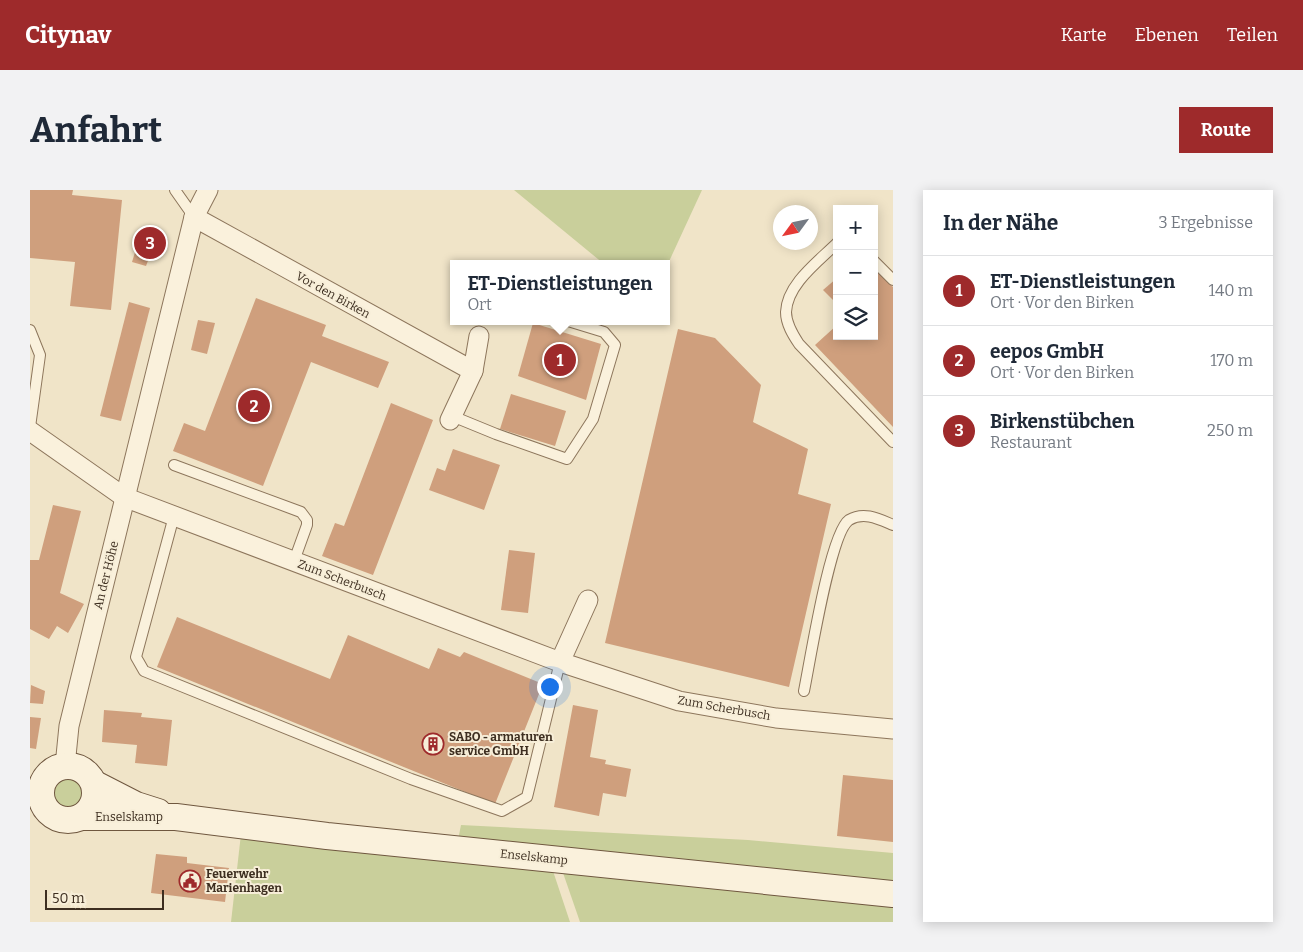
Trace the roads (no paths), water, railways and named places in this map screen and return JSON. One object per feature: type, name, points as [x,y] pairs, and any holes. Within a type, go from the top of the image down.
[{"type":"main road","name":"Enselskamp","points":[[95,784],[94,803],[90,811],[82,817],[71,821],[60,820],[37,805],[41,798],[37,782],[56,768],[65,766],[77,767],[88,774],[95,784],[136,805],[176,817]]},
{"type":"main road","name":"Enselskamp","points":[[82,817],[176,817],[327,836],[893,894]]},
{"type":"street","points":[[30,431],[124,497],[194,218],[208,190]]},
{"type":"street","name":"Vor den Birken","points":[[194,218],[473,371]]},
{"type":"street","points":[[451,418],[473,371],[479,336]]},
{"type":"street","name":"Zum Scherbusch","points":[[124,497],[560,662],[678,701],[776,718],[893,729]]},
{"type":"street","name":"An der Höhe","points":[[65,766],[69,726],[124,497]]},
{"type":"street","points":[[560,662],[588,600]]},
{"type":"lane","points":[[175,190],[194,218]]},
{"type":"lane","points":[[833,247],[797,284],[790,297],[786,312],[790,328],[799,344],[893,442]]},
{"type":"lane","points":[[878,265],[893,280]]},
{"type":"lane","points":[[451,418],[567,459],[593,419],[615,345],[604,332],[581,325]]},
{"type":"lane","points":[[30,330],[40,355],[30,427]]},
{"type":"lane","points":[[174,465],[301,512],[307,520],[307,525],[294,561]]},
{"type":"lane","points":[[174,516],[136,657],[144,671],[411,779],[502,812],[527,797],[560,662]]},
{"type":"lane","points":[[804,691],[833,550],[842,527],[850,520],[860,516],[871,516],[893,525]]},
{"type":"place","name":"Birkenstübchen","points":[[150,243]]},
{"type":"place","name":"ET-Dienstleistungen","points":[[560,360]]},
{"type":"place","name":"eepos GmbH","points":[[254,406]]},
{"type":"place","name":"SABO - armaturen service GmbH","points":[[433,744]]},
{"type":"place","name":"Feuerwehr Marienhagen","points":[[190,881]]}]
